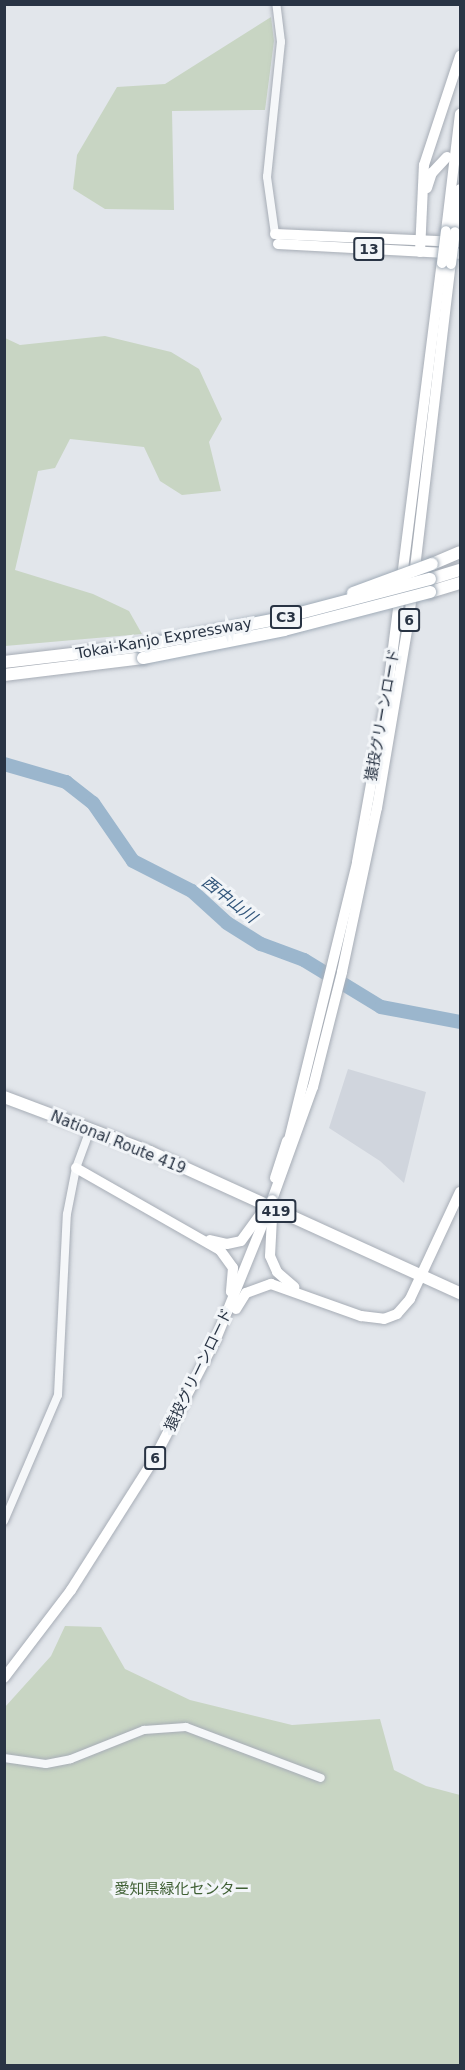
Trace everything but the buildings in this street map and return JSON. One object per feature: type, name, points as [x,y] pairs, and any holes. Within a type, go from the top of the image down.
[{"type":"highway","points":[[237,627],[432,564],[460,552]]},
{"type":"highway","name":"Tokai-Kanjo Expressway","points":[[4,662],[141,652],[460,570]]},
{"type":"highway","name":"Tokai-Kanjo Expressway","points":[[4,675],[303,626],[460,584]]},
{"type":"highway","name":"National Route 419","points":[[4,1097],[150,1152],[460,1293]]},
{"type":"main road","points":[[420,252],[428,150],[460,56]]},
{"type":"main road","name":"猿投グリーンロード","points":[[454,235],[460,114]]},
{"type":"main road","points":[[424,198],[432,173],[447,157]]},
{"type":"main road","name":"猿投グリーンロード","points":[[272,1200],[305,1116],[377,808],[409,618],[447,263],[454,235],[460,189]]},
{"type":"main road","name":"13","points":[[277,239],[421,239],[454,235]]},
{"type":"main road","name":"13","points":[[277,239],[460,254]]},
{"type":"main road","name":"猿投グリーンロード","points":[[272,1200],[333,989]]},
{"type":"main road","points":[[76,1168],[199,1236],[226,1256],[234,1275],[200,1373]]},
{"type":"main road","points":[[186,1399],[246,1293],[271,1284],[361,1316],[384,1319],[403,1310],[460,1192]]},
{"type":"main road","points":[[199,1236],[235,1243],[247,1236],[266,1216],[272,1200]]},
{"type":"main road","points":[[266,1216],[268,1248],[273,1265],[289,1284],[309,1296]]},
{"type":"main road","name":"猿投グリーンロード","points":[[4,1678],[115,1524],[186,1399],[200,1373],[266,1216]]},
{"type":"street","points":[[276,4],[281,42],[267,177],[277,239]]},
{"type":"street","points":[[4,1521],[58,1395],[62,1263],[76,1168],[90,1130]]},
{"type":"street","points":[[4,1758],[46,1764],[71,1759],[144,1730],[186,1727],[321,1778]]},
{"type":"shaded area","points":[[348,1069],[426,1092],[404,1183],[380,1161],[329,1128]]},
{"type":"green space","points":[[271,17],[274,41],[265,110],[172,111],[174,210],[105,209],[73,189],[77,155],[117,87],[165,84]]},
{"type":"green space","points":[[105,336],[171,352],[199,369],[222,419],[209,442],[221,491],[182,495],[160,481],[144,447],[70,439],[55,468],[38,471],[15,570],[93,594],[129,611],[142,634],[5,646],[5,338],[20,345]]},
{"type":"green space","name":"愛知県緑化センター","points":[[65,1626],[101,1627],[125,1669],[190,1700],[292,1725],[380,1719],[394,1770],[426,1786],[460,1795],[460,2065],[5,2066],[5,1707],[51,1656]]},
{"type":"waterway","name":"西中山川","points":[[4,764],[66,782],[93,803],[133,861],[192,891],[227,923],[261,944],[304,960],[381,1007],[460,1022]]}]
